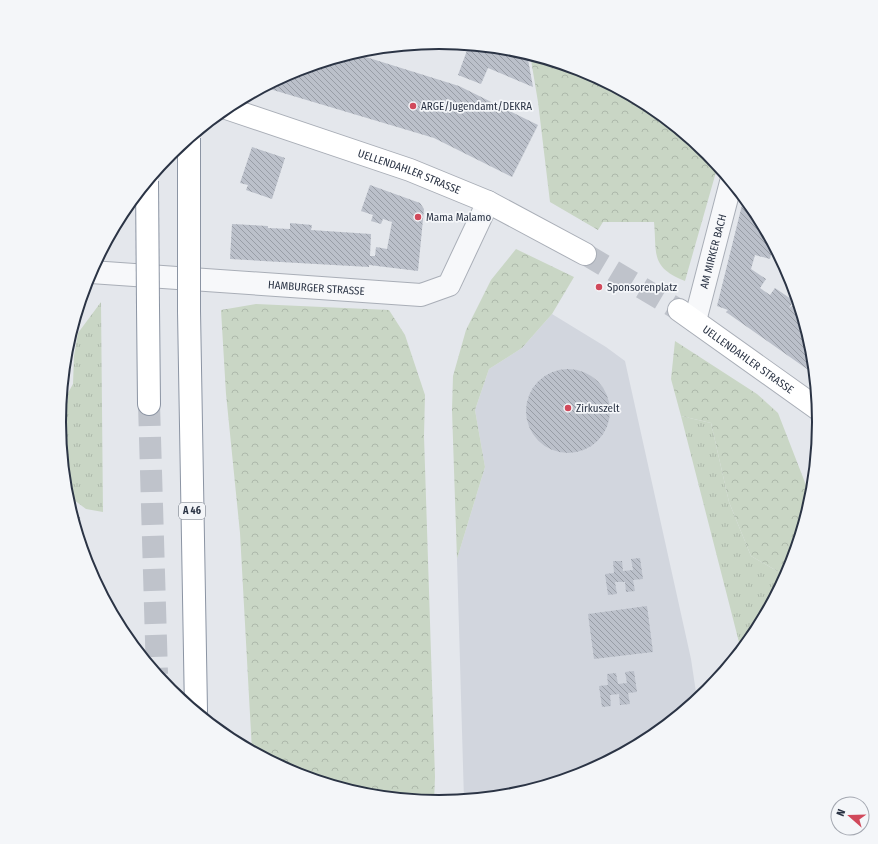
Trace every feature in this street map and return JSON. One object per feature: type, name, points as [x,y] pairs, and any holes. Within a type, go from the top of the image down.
[{"type":"main road","name":"UELLENDAHLER STRASSE","points":[[234,111],[404,167],[488,202],[585,254]]},
{"type":"main road","name":"A 46","points":[[189,146],[189,311],[196,704]]},
{"type":"main road","points":[[148,189],[149,404]]},
{"type":"main road","name":"UELLENDAHLER STRASSE","points":[[687,316],[811,404]]},
{"type":"street","name":"AM MIRKER BACH","points":[[687,316],[729,188]]},
{"type":"street","name":"HAMBURGER STRASSE","points":[[97,272],[421,295],[449,285],[488,202]]},
{"type":"shaded area","points":[[552,314],[606,347],[625,361],[691,659],[696,692],[666,718],[646,732],[604,757],[582,767],[512,788],[464,794],[457,559],[485,467],[475,410],[489,369],[522,348]]},
{"type":"green space","points":[[531,61],[582,77],[626,99],[666,126],[703,158],[716,172],[685,281],[674,276],[661,265],[656,251],[654,222],[603,222],[598,230],[550,202],[538,102]]},
{"type":"green space","points":[[516,249],[574,277],[552,314],[522,348],[489,369],[475,410],[485,467],[457,559],[452,410],[453,376],[466,330],[491,280]]},
{"type":"green space","points":[[101,302],[103,512],[86,509],[74,500],[69,471],[66,422],[67,401],[68,393],[73,384],[74,356],[78,333]]},
{"type":"green space","points":[[256,304],[389,310],[405,335],[425,395],[424,436],[435,777],[434,795],[390,792],[342,782],[296,767],[252,745],[240,533],[226,394],[221,310]]},
{"type":"green space","points":[[675,341],[757,394],[778,413],[806,486],[799,519],[780,573],[751,556],[729,502],[711,423],[681,416],[671,379]]},
{"type":"green space","points":[[681,416],[711,423],[729,502],[751,556],[780,573],[762,609],[739,643]]},
{"type":"building","points":[[467,50],[488,52],[528,60],[533,87],[488,68],[481,84],[458,75]]},
{"type":"building","name":"ARGE/Jugendamt/DEKRA","points":[[364,56],[459,86],[538,125],[512,177],[434,138],[270,89],[296,77]]},
{"type":"building","points":[[252,147],[285,158],[272,199],[246,190],[248,185],[240,183]]},
{"type":"building","points":[[370,185],[420,203],[424,209],[418,271],[369,265],[369,267],[230,259],[232,224],[290,229],[290,223],[312,225],[311,230],[371,234],[370,256],[375,256],[376,247],[387,249],[392,222],[383,219],[381,224],[371,221],[373,215],[361,211]]},
{"type":"building","points":[[742,205],[771,252],[770,259],[755,255],[751,269],[766,279],[760,288],[770,295],[775,288],[791,299],[792,303],[789,308],[793,305],[805,349],[809,370],[726,312],[728,310],[717,306]]},
{"type":"building","name":"Zirkuszelt","points":[[568,369],[584,372],[598,381],[607,395],[610,411],[607,427],[598,441],[584,450],[568,453],[552,450],[538,441],[529,427],[526,411],[529,395],[538,381],[552,372]]},
{"type":"building","points":[[640,558],[643,579],[633,580],[635,591],[626,592],[625,582],[615,582],[617,594],[608,595],[605,574],[614,573],[613,561],[622,561],[623,571],[633,570],[631,559]]},
{"type":"building","points":[[647,606],[653,652],[594,659],[588,614]]},
{"type":"building","points":[[634,671],[637,692],[628,693],[630,704],[620,705],[619,694],[610,695],[611,706],[602,707],[599,686],[608,685],[607,674],[616,673],[618,684],[627,683],[625,672]]},
{"type":"tunnel","points":[[585,254],[679,310]]},
{"type":"tunnel","points":[[149,404],[157,665]]},
{"type":"place","name":"ARGE/Jugendamt/DEKRA","points":[[413,106]]},
{"type":"place","name":"Mama Malamo","points":[[418,217]]},
{"type":"place","name":"Sponsorenplatz","points":[[599,287]]},
{"type":"place","name":"Zirkuszelt","points":[[568,408]]}]
